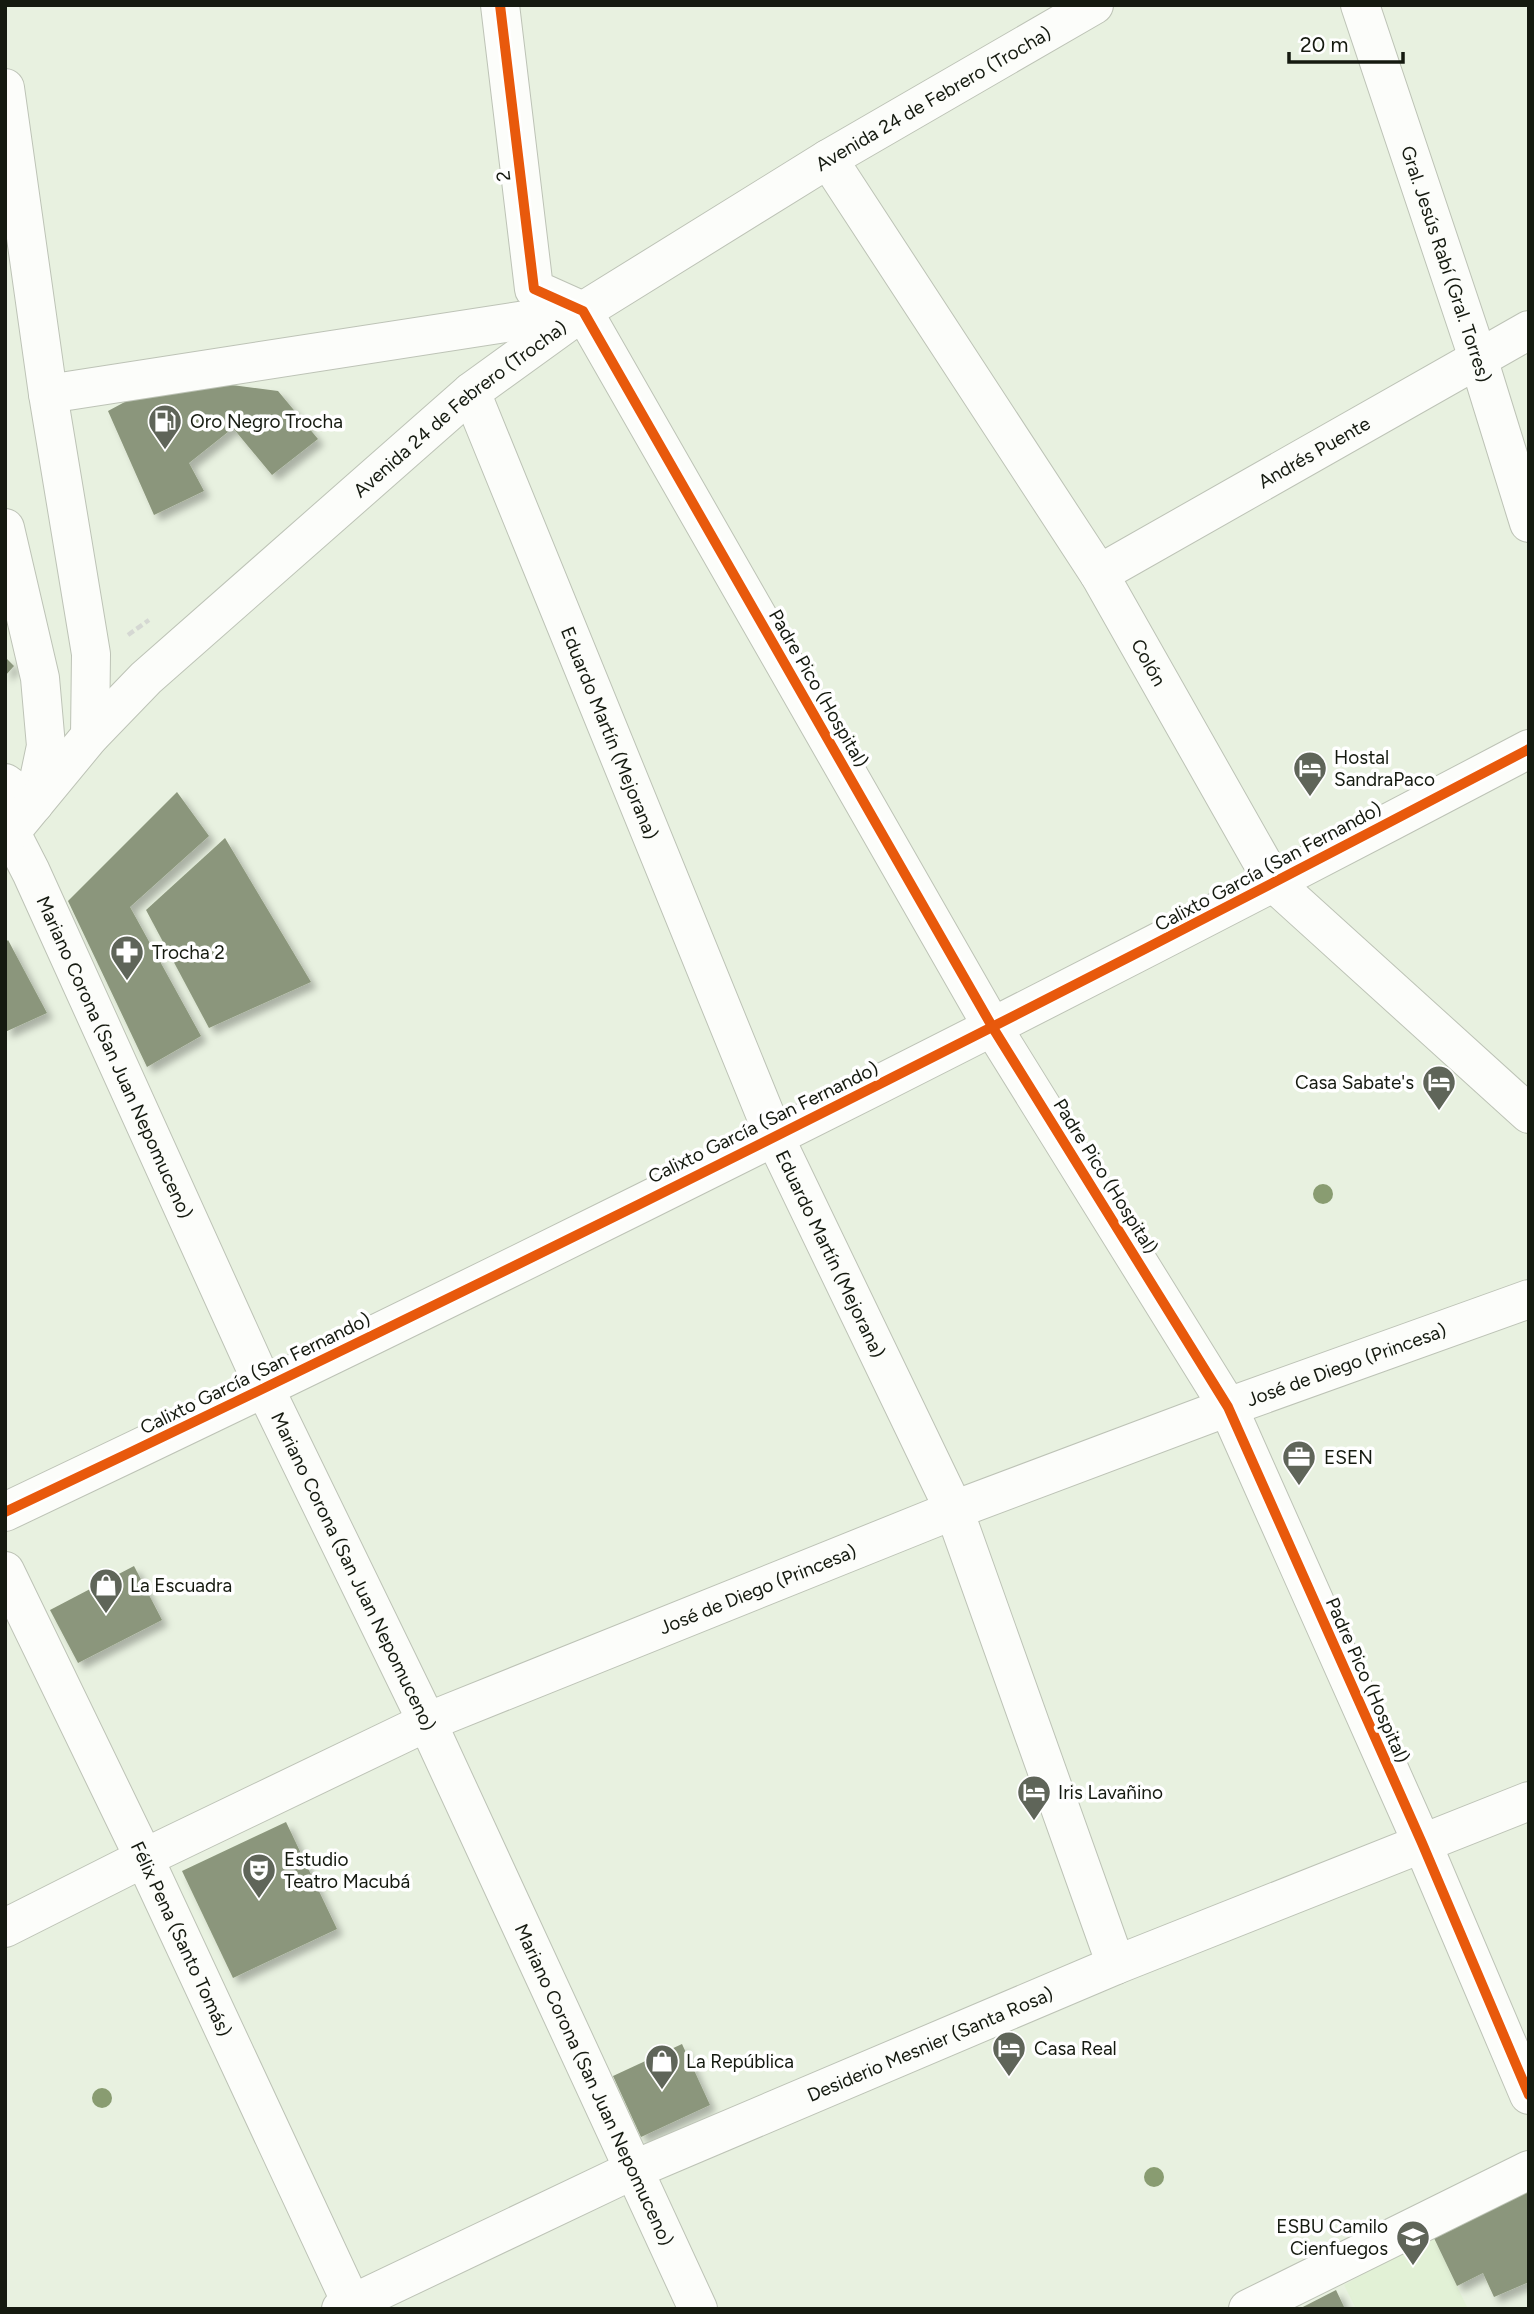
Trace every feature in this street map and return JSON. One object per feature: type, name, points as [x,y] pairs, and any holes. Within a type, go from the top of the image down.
[{"type":"street","name":"2","points":[[500,5],[534,289],[583,311]]},
{"type":"street","name":"Avenida 24 de Febrero (Trocha)","points":[[8,836],[20,793],[90,736],[146,678],[471,392],[583,311],[828,159],[1094,5]]},
{"type":"street","name":"Gral. Jesús Rabí (Gral. Torres)","points":[[1360,5],[1478,358],[1529,523]]},
{"type":"street","points":[[5,88],[48,394],[91,654],[90,736]]},
{"type":"street","name":"Colón","points":[[828,159],[1099,573],[1274,883],[1529,1114]]},
{"type":"street","points":[[48,394],[583,311]]},
{"type":"street","name":"Padre Pico (Hospital)","points":[[583,311],[993,1028],[1228,1407],[1422,1843],[1529,2095]]},
{"type":"street","name":"Andrés Puente","points":[[1099,573],[1529,330]]},
{"type":"street","name":"Eduardo Martín (Mejorana)","points":[[471,392],[774,1136],[954,1510],[1116,1965]]},
{"type":"street","points":[[5,528],[40,677],[46,746],[20,793]]},
{"type":"street","points":[[91,654],[108,674],[146,678]]},
{"type":"street","name":"Calixto García (San Fernando)","points":[[5,1512],[265,1389],[993,1028],[1529,749]]},
{"type":"street","name":"Mariano Corona (San Juan Nepomuceno)","points":[[8,836],[31,872],[265,1389],[427,1722],[698,2309]]},
{"type":"street","name":"José de Diego (Princesa)","points":[[5,1928],[427,1722],[954,1510],[1228,1407],[1529,1299]]},
{"type":"street","name":"Félix Pena (Santo Tomás)","points":[[5,1571],[144,1858],[349,2307]]},
{"type":"street","name":"Desiderio Mesnier (Santa Rosa)","points":[[349,2307],[633,2171],[1116,1965],[1529,1801]]},
{"type":"street","points":[[1248,2309],[1529,2171]]},
{"type":"shaded area","name":"ESBU Camilo Cienfuegos","points":[[1433,2236],[1468,2309],[1356,2309],[1344,2285]]},
{"type":"building","name":"Oro Negro Trocha","points":[[194,380],[278,391],[318,439],[272,475],[233,428],[189,463],[204,491],[154,515],[108,411],[149,389]]},
{"type":"building","points":[[5,657],[14,666],[5,676]]},
{"type":"building","points":[[177,792],[209,836],[130,907],[201,1036],[147,1067],[68,901]]},
{"type":"building","points":[[225,838],[311,982],[209,1028],[146,910]]},
{"type":"building","points":[[8,940],[47,1013],[5,1032],[5,943]]},
{"type":"building","name":"La Escuadra","points":[[134,1566],[162,1620],[78,1663],[50,1610]]},
{"type":"building","name":"Estudio Teatro Macubá","points":[[286,1822],[337,1929],[233,1978],[182,1871]]},
{"type":"building","name":"La República","points":[[682,2044],[710,2105],[641,2137],[613,2076]]},
{"type":"building","points":[[1529,2189],[1529,2282],[1494,2297],[1483,2273],[1457,2286],[1433,2236]]},
{"type":"building","points":[[1336,2290],[1345,2309],[1299,2309]]},
{"type":"cycle path","points":[[500,5],[534,289],[583,311],[993,1028],[1228,1407],[1422,1843],[1529,2095]]},
{"type":"cycle path","points":[[5,1512],[389,1328],[771,1139],[1151,946],[1529,749]]},
{"type":"place","name":"Oro Negro Trocha","points":[[165,451]]},
{"type":"place","name":"Hostal SandraPaco","points":[[1310,798]]},
{"type":"place","name":"Trocha 2","points":[[127,982]]},
{"type":"place","name":"Casa Sabate's","points":[[1439,1112]]},
{"type":"place","name":"ESEN","points":[[1299,1487]]},
{"type":"place","name":"La Escuadra","points":[[106,1615]]},
{"type":"place","name":"Iris Lavañino","points":[[1034,1822]]},
{"type":"place","name":"Estudio Teatro Macubá","points":[[259,1900]]},
{"type":"place","name":"Casa Real","points":[[1009,2078]]},
{"type":"place","name":"La República","points":[[662,2091]]},
{"type":"place","name":"ESBU Camilo Cienfuegos","points":[[1413,2267]]}]
